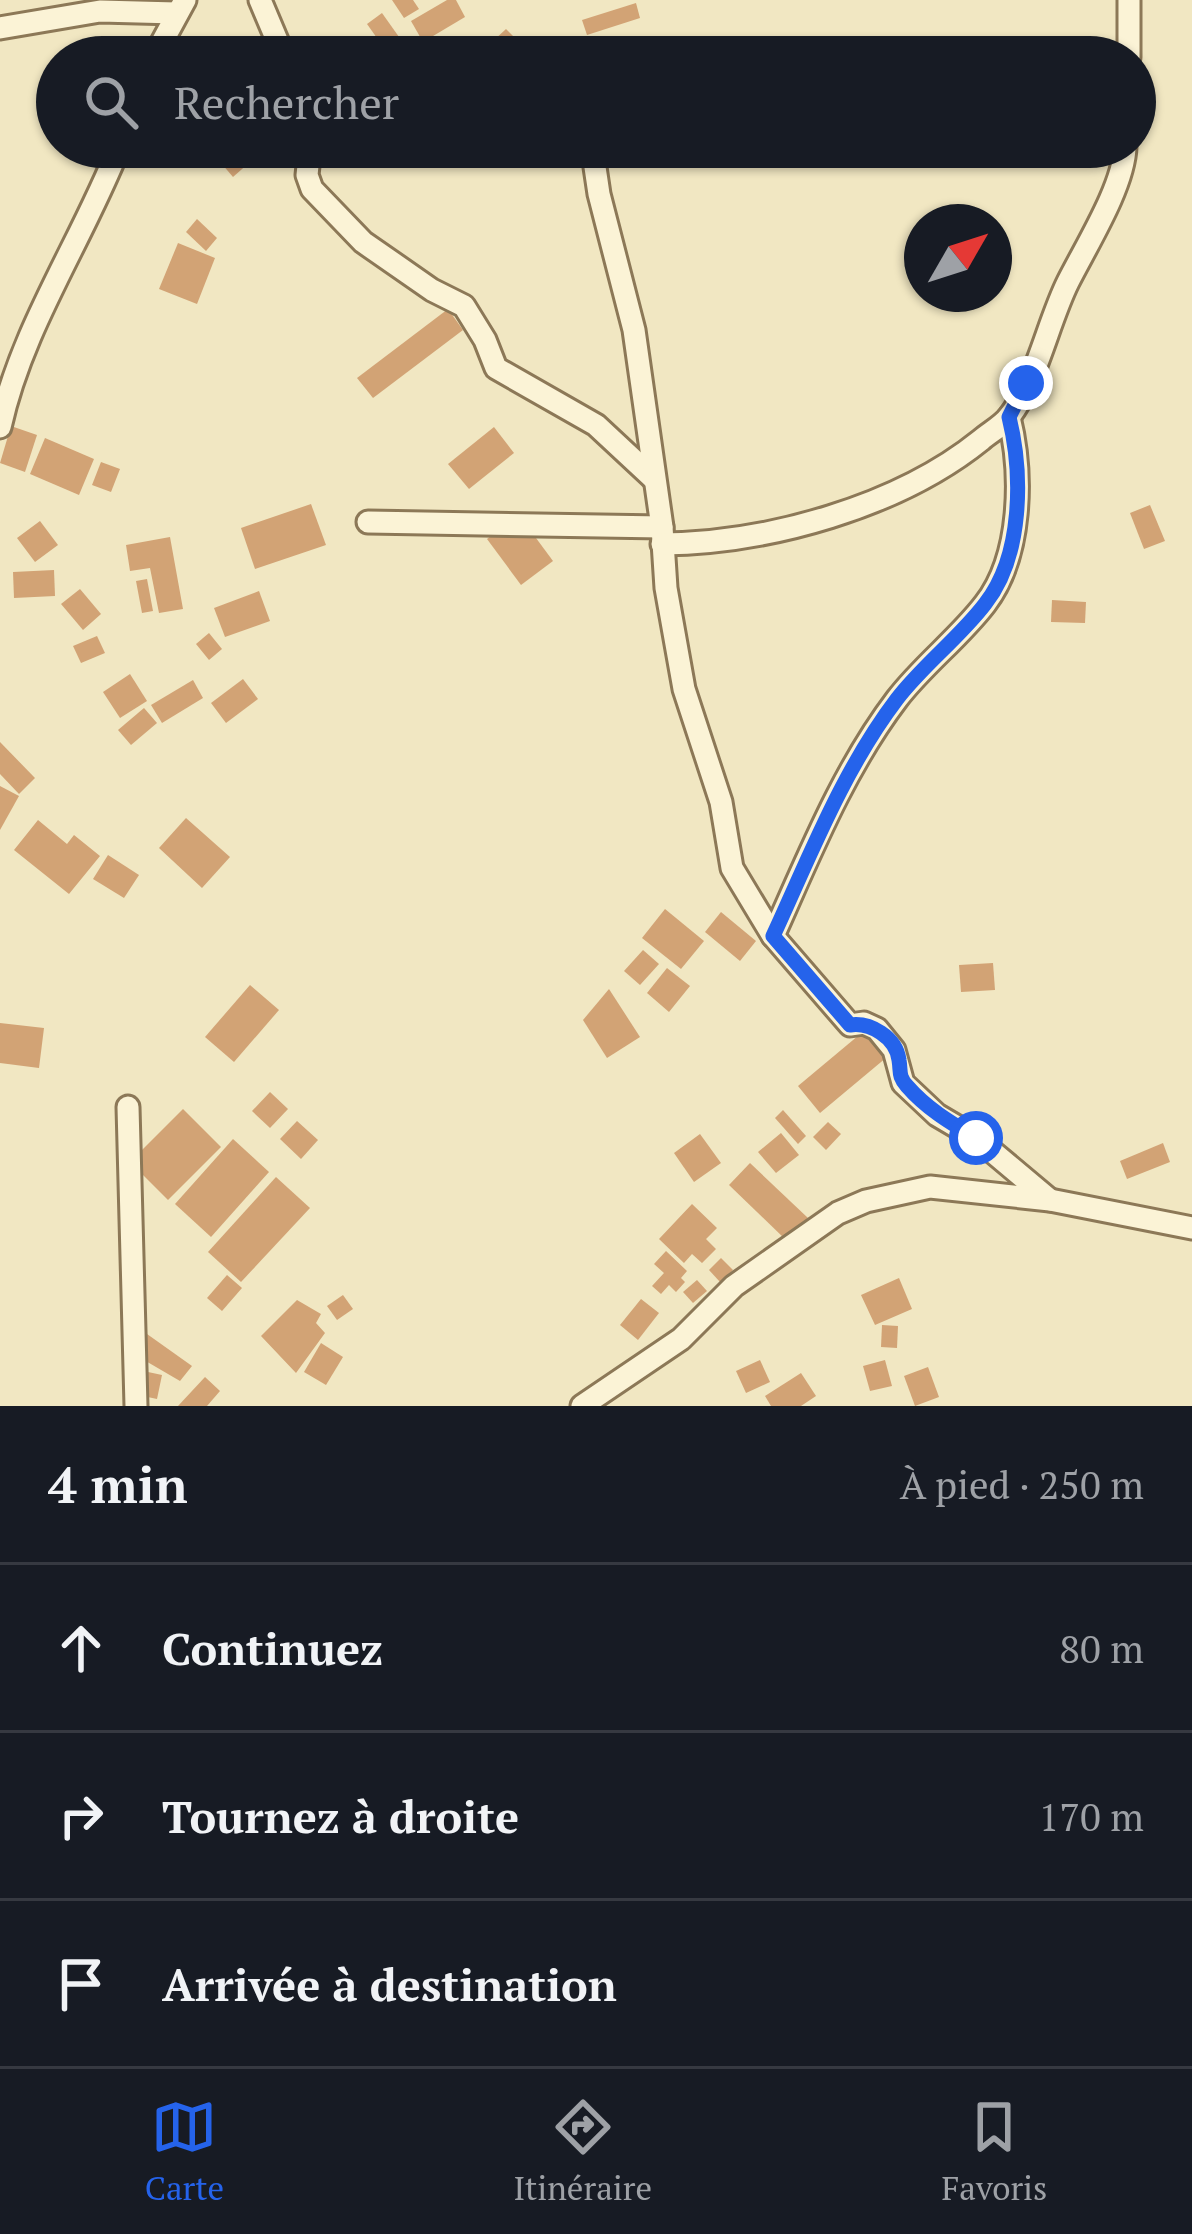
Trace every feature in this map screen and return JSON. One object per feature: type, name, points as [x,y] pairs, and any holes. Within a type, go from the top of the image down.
[{"type":"street","points":[[260,0],[275,36]]},
{"type":"street","points":[[1129,0],[1129,36]]},
{"type":"street","points":[[0,28],[100,11],[181,6]]},
{"type":"street","points":[[165,36],[181,6]]},
{"type":"street","points":[[0,427],[40,311],[111,168]]},
{"type":"street","points":[[308,168],[312,189],[363,242],[432,290],[464,306],[496,368],[596,425],[654,479]]},
{"type":"street","points":[[596,168],[634,330],[666,588],[684,689],[721,802],[732,868],[773,936],[850,1025],[864,1023],[877,1029],[894,1050],[903,1083],[937,1115],[976,1138],[1050,1200]]},
{"type":"street","points":[[368,522],[752,535],[868,505],[912,487],[955,461],[1009,417],[1122,168]]},
{"type":"street","points":[[773,936],[831,807],[897,699],[997,588],[1014,524],[1017,482],[1017,449],[1009,417]]},
{"type":"street","points":[[128,1107],[136,1406]]},
{"type":"street","points":[[582,1406],[681,1339],[734,1286],[838,1213],[866,1201],[930,1187],[1050,1200],[1192,1228]]},
{"type":"building","points":[[392,0],[413,0],[419,9],[404,18]]},
{"type":"building","points":[[447,0],[456,0],[465,17],[433,36],[420,36],[411,21]]},
{"type":"building","points":[[636,3],[640,18],[587,35],[582,20]]},
{"type":"building","points":[[382,13],[398,36],[376,36],[367,24]]},
{"type":"building","points":[[197,219],[217,238],[206,251],[186,232]]},
{"type":"building","points":[[178,243],[215,258],[197,304],[159,289]]},
{"type":"building","points":[[448,309],[463,330],[373,398],[357,378]]},
{"type":"building","points":[[11,426],[37,435],[25,472],[0,463]]},
{"type":"building","points":[[494,427],[514,453],[469,489],[448,464]]},
{"type":"building","points":[[45,438],[94,459],[79,495],[30,474]]},
{"type":"building","points":[[101,462],[120,469],[111,492],[92,485]]},
{"type":"building","points":[[311,504],[326,545],[255,569],[241,528]]},
{"type":"building","points":[[1150,505],[1165,541],[1144,549],[1130,513]]},
{"type":"building","points":[[519,515],[553,561],[521,585],[487,539]]},
{"type":"building","points":[[40,521],[58,545],[35,562],[17,538]]},
{"type":"building","points":[[170,537],[183,609],[159,613],[150,568],[130,571],[126,545]]},
{"type":"building","points":[[54,570],[55,596],[14,598],[13,572]]},
{"type":"building","points":[[147,579],[153,611],[142,613],[136,581]]},
{"type":"building","points":[[80,589],[101,614],[83,630],[61,604]]},
{"type":"building","points":[[259,591],[270,621],[225,637],[214,608]]},
{"type":"building","points":[[1052,600],[1086,602],[1085,623],[1051,622]]},
{"type":"building","points":[[209,633],[222,649],[209,660],[196,644]]},
{"type":"building","points":[[97,636],[105,653],[81,663],[73,646]]},
{"type":"building","points":[[130,674],[147,701],[120,718],[103,692]]},
{"type":"building","points":[[243,679],[258,699],[226,723],[211,703]]},
{"type":"building","points":[[193,680],[203,698],[162,723],[151,705]]},
{"type":"building","points":[[144,708],[157,723],[131,745],[118,730]]},
{"type":"building","points":[[0,742],[35,778],[19,794],[0,774]]},
{"type":"building","points":[[0,786],[19,796],[0,830]]},
{"type":"building","points":[[186,818],[230,857],[202,888],[159,848]]},
{"type":"building","points":[[38,820],[67,844],[74,835],[100,856],[69,894],[14,850]]},
{"type":"building","points":[[108,855],[139,875],[124,898],[93,879]]},
{"type":"building","points":[[665,909],[704,941],[681,969],[642,938]]},
{"type":"building","points":[[721,912],[756,941],[740,961],[705,932]]},
{"type":"building","points":[[643,950],[659,964],[640,985],[624,971]]},
{"type":"building","points":[[993,963],[995,990],[961,992],[959,965]]},
{"type":"building","points":[[667,968],[690,986],[669,1012],[647,993]]},
{"type":"building","points":[[250,985],[279,1010],[234,1062],[205,1037]]},
{"type":"building","points":[[609,989],[640,1037],[607,1058],[583,1020]]},
{"type":"building","points":[[877,1020],[899,1047],[820,1113],[798,1086]]},
{"type":"building","points":[[0,1023],[44,1028],[39,1068],[0,1063]]},
{"type":"building","points":[[270,1092],[288,1109],[270,1128],[252,1111]]},
{"type":"building","points":[[183,1109],[221,1147],[168,1200],[130,1162]]},
{"type":"building","points":[[783,1110],[806,1136],[798,1144],[775,1118]]},
{"type":"building","points":[[297,1121],[318,1140],[301,1159],[280,1139]]},
{"type":"building","points":[[828,1122],[841,1134],[826,1150],[813,1137]]},
{"type":"building","points":[[781,1133],[799,1155],[776,1173],[758,1152]]},
{"type":"building","points":[[700,1134],[721,1163],[694,1182],[674,1153]]},
{"type":"building","points":[[233,1139],[269,1172],[211,1237],[175,1204]]},
{"type":"building","points":[[1163,1143],[1170,1162],[1127,1179],[1120,1161]]},
{"type":"building","points":[[750,1163],[808,1218],[786,1240],[729,1185]]},
{"type":"building","points":[[276,1177],[310,1208],[241,1282],[208,1252]]},
{"type":"building","points":[[692,1204],[717,1228],[706,1239],[716,1249],[702,1263],[692,1254],[684,1263],[659,1239]]},
{"type":"building","points":[[666,1251],[687,1271],[676,1292],[669,1285],[661,1294],[652,1286],[664,1273],[654,1264]]},
{"type":"building","points":[[721,1258],[733,1270],[720,1282],[709,1270]]},
{"type":"building","points":[[227,1275],[242,1288],[222,1311],[207,1298]]},
{"type":"building","points":[[899,1278],[912,1309],[875,1325],[861,1295]]},
{"type":"building","points":[[697,1280],[707,1291],[693,1303],[683,1292]]},
{"type":"building","points":[[343,1295],[353,1309],[337,1320],[327,1306]]},
{"type":"building","points":[[641,1299],[659,1313],[638,1340],[620,1325]]},
{"type":"building","points":[[297,1300],[321,1314],[316,1323],[325,1333],[296,1373],[261,1336]]},
{"type":"building","points":[[882,1325],[898,1326],[897,1348],[881,1347]]},
{"type":"building","points":[[147,1334],[192,1366],[180,1381],[144,1360]]},
{"type":"building","points":[[321,1343],[343,1357],[326,1385],[304,1372]]},
{"type":"building","points":[[760,1360],[770,1382],[746,1393],[736,1371]]},
{"type":"building","points":[[885,1360],[892,1386],[870,1391],[863,1366]]},
{"type":"building","points":[[928,1367],[939,1397],[915,1406],[904,1376]]},
{"type":"building","points":[[148,1372],[162,1375],[157,1399],[143,1396]]},
{"type":"building","points":[[801,1373],[816,1396],[801,1406],[771,1406],[765,1396]]},
{"type":"building","points":[[205,1377],[220,1391],[207,1406],[178,1406]]},
{"type":"route","points":[[976,1138],[937,1115],[903,1083],[900,1061],[877,1029],[864,1023],[850,1025],[773,936],[831,807],[897,699],[997,588],[1014,524],[1017,482],[1017,449],[1009,417],[1026,383]]}]
